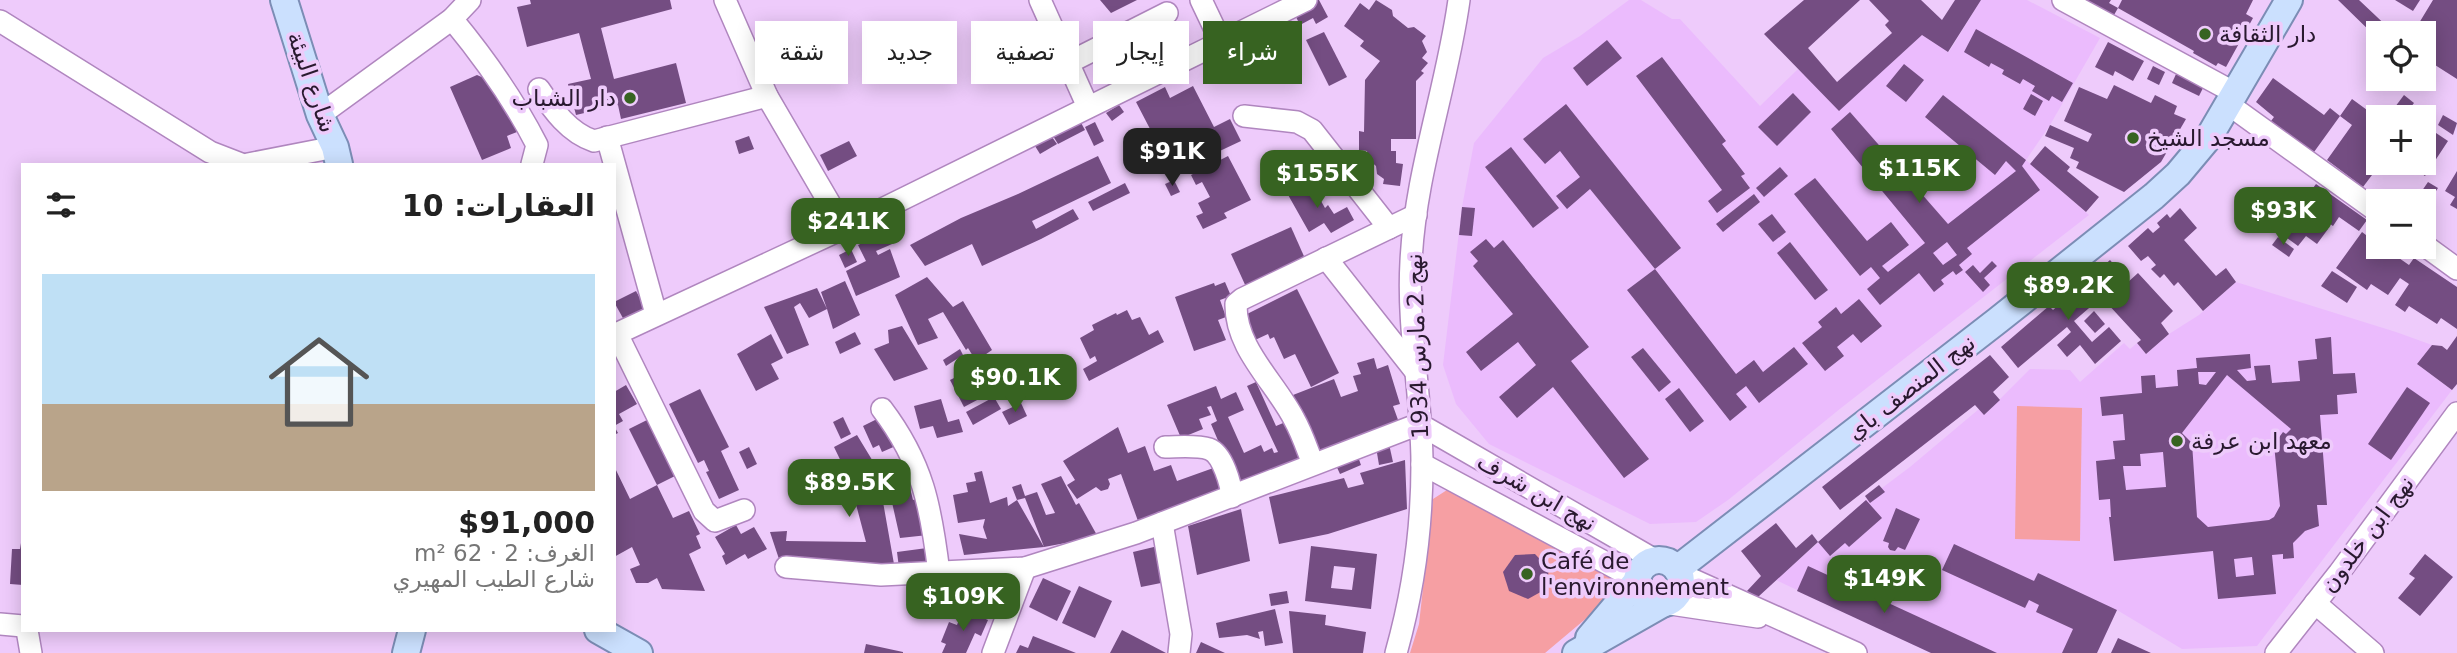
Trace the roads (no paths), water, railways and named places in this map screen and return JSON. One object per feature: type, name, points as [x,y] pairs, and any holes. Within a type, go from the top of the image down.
[{"type":"main road","name":"شارع البيئة","points":[[284,0],[320,115],[337,156]]},
{"type":"main road","name":"نهج المنصف باي","points":[[1662,571],[1997,321],[2154,196],[2178,174],[2208,137],[2289,0]]},
{"type":"main road","points":[[1662,571],[1681,586],[1674,598],[1576,653],[1662,571]]},
{"type":"main road","points":[[402,632],[406,653],[411,632]]},
{"type":"main road","points":[[602,632],[639,653]]},
{"type":"street","points":[[320,115],[452,19],[470,0]]},
{"type":"street","points":[[725,0],[767,96],[844,228]]},
{"type":"street","points":[[1040,0],[1049,21]]},
{"type":"street","points":[[1201,0],[1211,21]]},
{"type":"street","points":[[1264,21],[1306,0]]},
{"type":"street","name":"نهج 2 مارس 1934","points":[[1396,653],[1415,567],[1422,464],[1410,304],[1411,261],[1416,215],[1454,36],[1459,0]]},
{"type":"street","points":[[2063,0],[2231,98],[2366,203]]},
{"type":"street","points":[[1079,57],[1167,13]]},
{"type":"street","points":[[452,19],[516,103],[537,145],[532,163]]},
{"type":"street","points":[[0,21],[210,152],[238,163]]},
{"type":"street","points":[[616,334],[844,228],[1203,51]]},
{"type":"street","points":[[1078,84],[1088,107]]},
{"type":"street","points":[[539,89],[550,107],[582,137],[594,141],[767,96]]},
{"type":"street","points":[[1244,116],[1297,122],[1312,130],[1389,228]]},
{"type":"street","points":[[607,137],[614,163]]},
{"type":"street","points":[[259,163],[337,156]]},
{"type":"street","points":[[616,170],[656,314]]},
{"type":"street","points":[[1312,464],[1294,419],[1253,357],[1235,319],[1236,304],[1416,215]]},
{"type":"street","points":[[2436,252],[2455,263]]},
{"type":"street","points":[[1326,258],[1416,372]]},
{"type":"street","points":[[616,336],[704,511],[715,521],[744,510]]},
{"type":"street","points":[[882,409],[900,432],[918,469],[931,520],[939,573]]},
{"type":"street","name":"نهج ابن خلدون","points":[[2276,653],[2457,413]]},
{"type":"street","points":[[786,567],[881,575],[1026,568],[1233,498],[1312,464],[1419,424]]},
{"type":"street","name":"نهج ابن شرف","points":[[1419,424],[1662,571]]},
{"type":"street","points":[[1165,447],[1209,449],[1215,453],[1231,480],[1233,498]]},
{"type":"street","name":"نهج ابن شرف","points":[[1422,464],[1662,571],[1787,621],[1856,653]]},
{"type":"street","points":[[1162,523],[1181,634],[1179,653]]},
{"type":"street","points":[[993,653],[1026,568]]},
{"type":"street","name":"نهج ابن شرف","points":[[1664,603],[1787,621]]},
{"type":"street","points":[[2315,603],[2373,653]]},
{"type":"street","points":[[0,624],[21,626]]},
{"type":"street","points":[[27,632],[31,653]]},
{"type":"place","name":"دار الثقافة","points":[[2205,34]]},
{"type":"place","name":"دار الشباب","points":[[630,98]]},
{"type":"place","name":"مسجد الشيخ","points":[[2133,138]]},
{"type":"place","name":"معهد ابن عرفة","points":[[2177,441]]},
{"type":"place","name":"Café de l'environnement","points":[[1527,574]]}]
